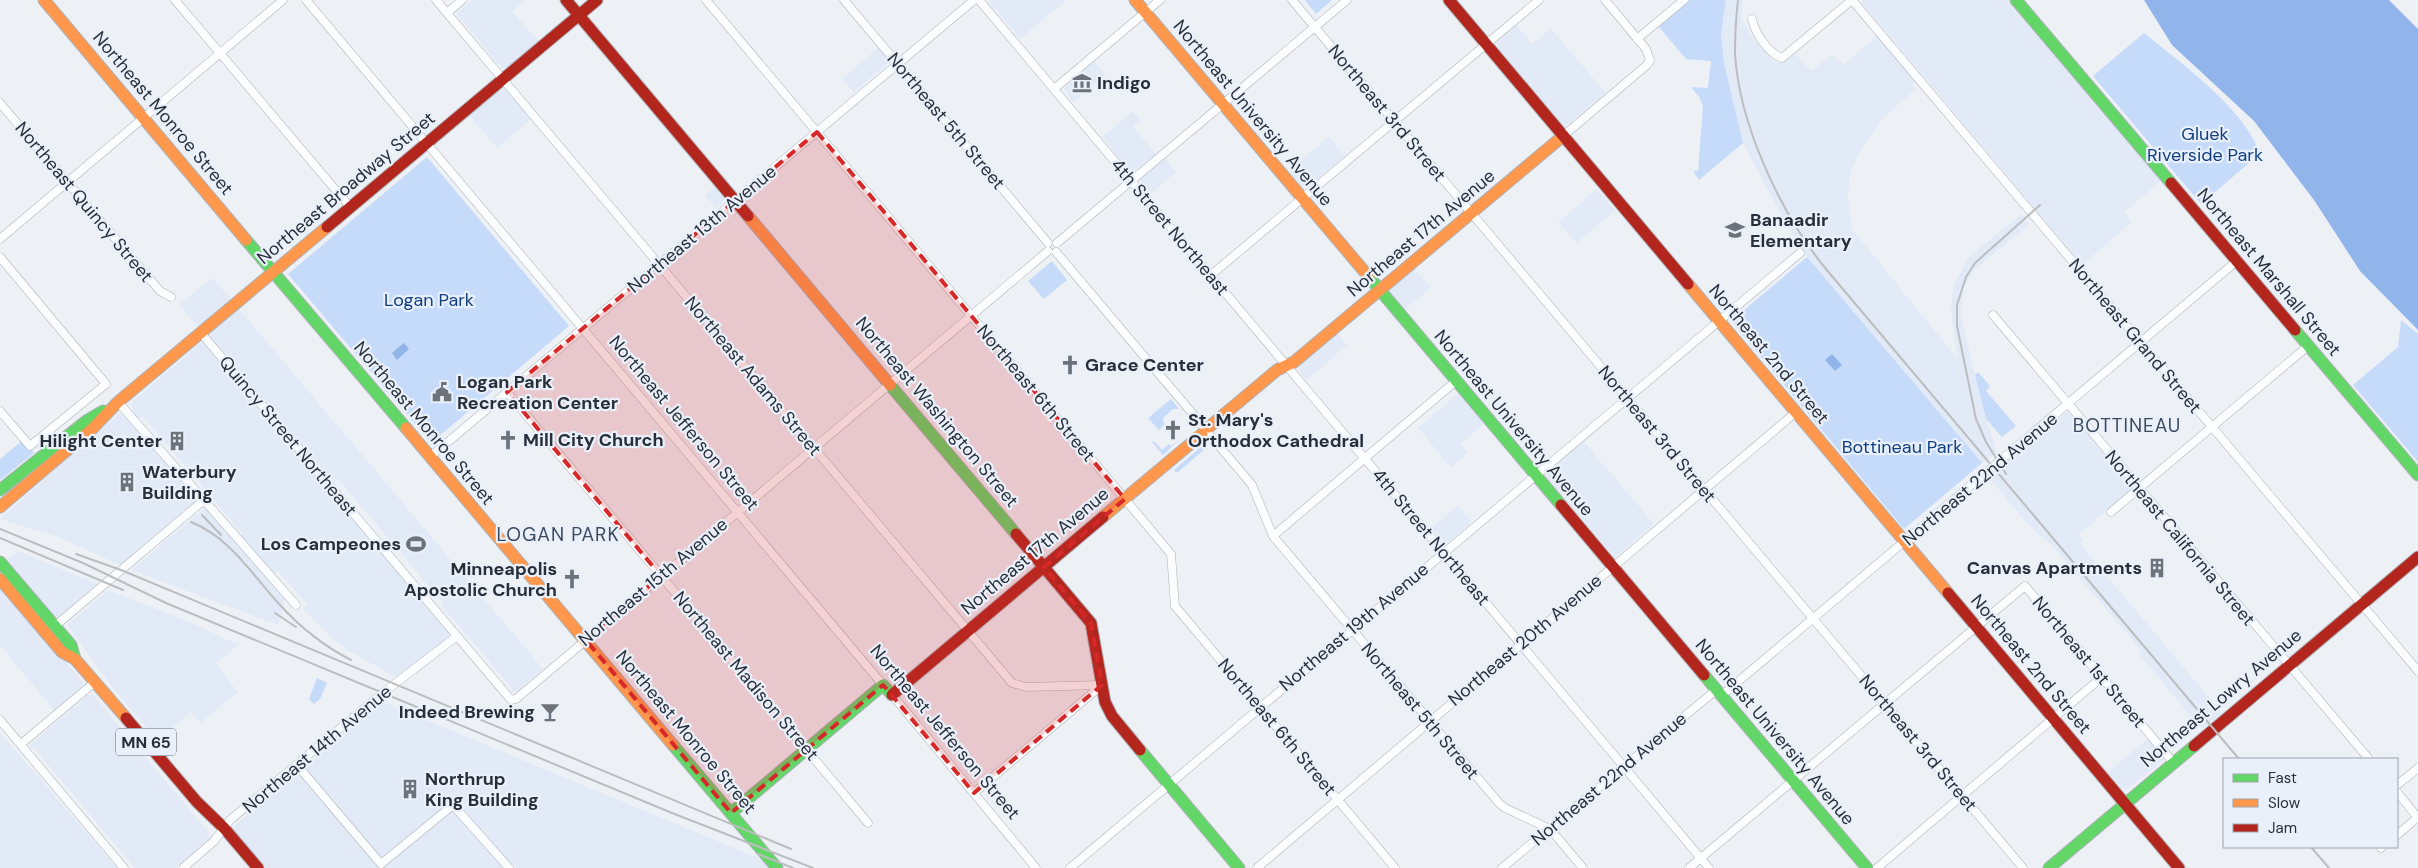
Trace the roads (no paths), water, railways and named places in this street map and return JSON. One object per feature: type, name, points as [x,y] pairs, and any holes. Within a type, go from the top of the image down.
[{"type":"street","name":"Northeast Monroe Street","points":[[44,0],[777,868]]},
{"type":"street","points":[[175,0],[350,207]]},
{"type":"street","points":[[0,239],[283,0]]},
{"type":"street","name":"Northeast Jefferson Street","points":[[306,0],[1036,868]]},
{"type":"street","name":"Northeast Adams Street","points":[[436,0],[660,264],[966,631],[1012,683],[1019,686],[1102,685]]},
{"type":"street","points":[[447,13],[462,0]]},
{"type":"street","name":"Northeast Washington Street","points":[[566,0],[1091,624],[1105,702],[1112,716],[1239,868]]},
{"type":"street","name":"Northeast Broadway Street","points":[[0,490],[92,429],[118,402],[597,0]]},
{"type":"street","name":"Northeast 6th Street","points":[[706,0],[1171,554],[1175,606],[1394,868]]},
{"type":"street","name":"Northeast 5th Street","points":[[844,0],[1050,249],[1206,430],[1254,489],[1273,536],[1351,630],[1502,806],[1550,828],[1583,868]]},
{"type":"street","name":"Northeast 13th Avenue","points":[[430,457],[974,0]]},
{"type":"street","name":"4th Street Northeast","points":[[979,0],[1709,868]]},
{"type":"street","name":"Northeast University Avenue","points":[[1135,0],[1867,868]]},
{"type":"street","points":[[1054,89],[1160,0]]},
{"type":"street","name":"Northeast 3rd Street","points":[[1292,0],[1814,618],[2022,868]]},
{"type":"street","points":[[1050,249],[1347,0]]},
{"type":"street","name":"Northeast 2nd Street","points":[[1449,0],[2179,868]]},
{"type":"street","points":[[1211,275],[1539,0]]},
{"type":"street","points":[[1605,0],[1638,39],[1684,0]]},
{"type":"street","points":[[1752,18],[1754,31],[1777,56],[1782,58],[1852,0]]},
{"type":"street","name":"Northeast Grand Street","points":[[1852,0],[2418,671]]},
{"type":"street","name":"Northeast Marshall Street","points":[[2016,0],[2418,475]]},
{"type":"street","name":"Northeast 17th Avenue","points":[[893,696],[966,631],[1277,370],[1294,362],[1647,65],[1650,60],[1649,54],[1638,39]]},
{"type":"street","name":"Northeast Quincy Street","points":[[0,103],[160,291],[171,297]]},
{"type":"street","name":"Northeast 15th Avenue","points":[[511,700],[516,698],[1050,249]]},
{"type":"street","name":"Northeast 19th Avenue","points":[[1075,866],[1259,706],[1800,254]]},
{"type":"street","points":[[0,257],[106,384],[30,446],[0,411]]},
{"type":"street","name":"Northeast 22nd Avenue","points":[[1502,868],[1624,767],[1814,618],[2238,260]]},
{"type":"street","name":"Northeast California Street","points":[[1993,315],[2288,666],[2368,758]]},
{"type":"street","name":"Quincy Street Northeast","points":[[201,333],[511,700]]},
{"type":"street","points":[[2111,512],[2308,346]]},
{"type":"street","points":[[1273,536],[1456,382]]},
{"type":"street","name":"Northeast Madison Street","points":[[507,392],[868,823]]},
{"type":"street","points":[[118,402],[296,605]]},
{"type":"street","name":"Northeast 20th Avenue","points":[[1257,868],[1795,413]]},
{"type":"street","name":"Northeast Broadway Street","points":[[0,507],[52,455]]},
{"type":"street","points":[[55,626],[204,500]]},
{"type":"street","name":"Northeast Lowry Avenue","points":[[2049,868],[2418,557]]},
{"type":"street","name":"MN 65","points":[[0,562],[71,645],[75,659]]},
{"type":"street","name":"MN 65","points":[[0,579],[62,652],[75,659],[222,831],[258,868]]},
{"type":"street","name":"Northeast 1st Street","points":[[1977,627],[2025,586],[2173,762]]},
{"type":"street","points":[[1689,868],[1977,627]]},
{"type":"street","name":"Northeast 14th Avenue","points":[[183,868],[222,831],[230,820],[379,696],[457,636]]},
{"type":"street","points":[[1877,868],[2102,677]]},
{"type":"street","points":[[21,744],[95,682]]},
{"type":"street","points":[[731,813],[883,685]]},
{"type":"street","points":[[974,793],[1102,685]]},
{"type":"street","points":[[0,720],[124,868]]},
{"type":"street","points":[[297,765],[381,864],[453,805],[509,868]]},
{"type":"street","points":[[2398,784],[2418,768]]},
{"type":"street","points":[[2398,793],[2418,818],[2398,834]]},
{"type":"street","name":"MN 65","points":[[222,831],[247,868]]},
{"type":"water","points":[[2144,0],[2389,0],[2418,29],[2418,330],[2360,271],[2314,200],[2254,121],[2172,45]]},
{"type":"water","points":[[404,343],[409,349],[397,360],[392,353]]},
{"type":"water","points":[[1832,354],[1842,365],[1835,371],[1825,360]]},
{"type":"railway","points":[[1738,0],[1735,53],[1738,81],[1745,109],[1765,167],[1778,195],[1809,247],[2238,758]]},
{"type":"railway","points":[[2006,474],[1986,442],[1976,419],[1957,326],[1957,305],[1966,277],[1975,263],[2040,205]]},
{"type":"railway","points":[[202,515],[221,535]]},
{"type":"railway","points":[[191,522],[205,529],[229,547],[288,614],[305,629],[323,643],[351,660]]},
{"type":"railway","points":[[0,529],[83,563],[166,603],[672,813],[813,868]]},
{"type":"railway","points":[[0,538],[123,590]]},
{"type":"railway","points":[[76,554],[121,570],[791,849]]},
{"type":"railway","points":[[275,613],[296,627]]},
{"type":"railway","points":[[2312,848],[2329,868]]},
{"type":"railway","points":[[758,854],[793,868]]},
{"type":"place","name":"Indigo","points":[[1082,83]]},
{"type":"place","name":"Banaadir Elementary","points":[[1735,230]]},
{"type":"place","name":"Grace Center","points":[[1070,365]]},
{"type":"place","name":"Logan Park Recreation Center","points":[[442,392]]},
{"type":"place","name":"St. Mary's Orthodox Cathedral","points":[[1173,430]]},
{"type":"place","name":"Mill City Church","points":[[508,440]]},
{"type":"place","name":"Hilight Center","points":[[177,441]]},
{"type":"place","name":"Waterbury Building","points":[[127,482]]},
{"type":"place","name":"Los Campeones","points":[[416,544]]},
{"type":"place","name":"Canvas Apartments","points":[[2157,568]]},
{"type":"place","name":"Minneapolis Apostolic Church","points":[[572,579]]},
{"type":"place","name":"Indeed Brewing","points":[[550,712]]},
{"type":"place","name":"Northrup King Building","points":[[410,789]]},
{"type":"district","name":"BOTTINEAU","points":[[2127,425]]},
{"type":"district","name":"LOGAN PARK","points":[[558,534]]},
{"type":"park label","name":"Gluek Riverside Park","points":[[2205,144]]},
{"type":"park label","name":"Logan Park","points":[[429,300]]},
{"type":"park label","name":"Bottineau Park","points":[[1902,447]]}]
